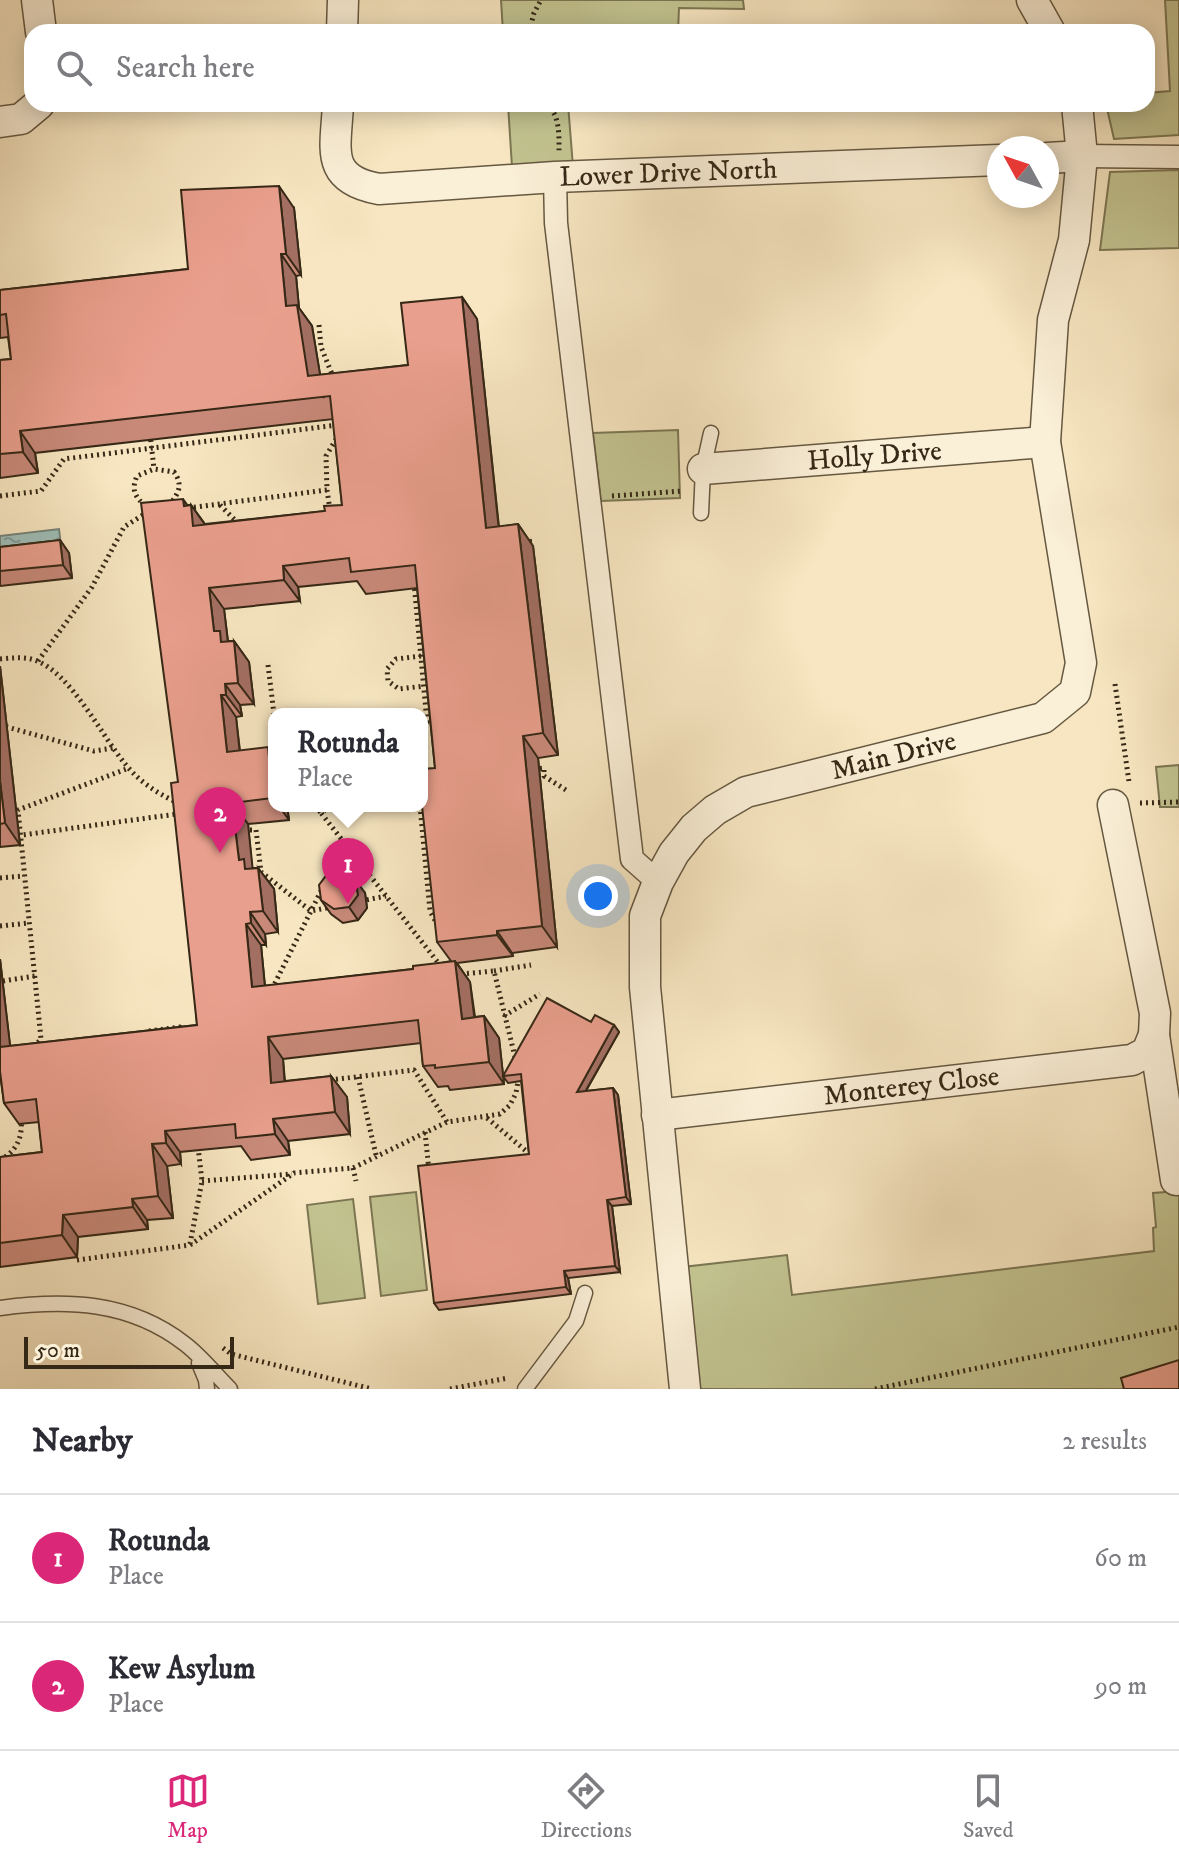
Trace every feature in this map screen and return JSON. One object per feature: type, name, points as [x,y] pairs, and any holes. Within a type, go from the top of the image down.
[{"type":"street","points":[[37,0],[40,24]]},
{"type":"street","points":[[342,24],[343,0]]},
{"type":"street","points":[[1032,0],[1046,24]]},
{"type":"street","points":[[0,122],[21,119],[29,112]]},
{"type":"street","name":"Lower Drive North","points":[[338,112],[336,155],[343,174],[357,185],[379,189],[555,177],[987,160]]},
{"type":"street","name":"Main Drive","points":[[685,1389],[645,987],[645,916],[658,882],[674,853],[694,828],[715,810],[746,792],[1043,718],[1075,692],[1081,663],[1045,442],[1053,320],[1074,240],[1082,156],[1078,112]]},
{"type":"street","points":[[1059,157],[1179,157]]},
{"type":"street","points":[[555,177],[556,223],[632,859],[658,882]]},
{"type":"street","name":"Holly Drive","points":[[703,479],[1045,442]]},
{"type":"street","points":[[1123,804],[1155,1013],[1154,1035],[1176,1180]]},
{"type":"street","name":"Monterey Close","points":[[657,1115],[1132,1060],[1147,1052],[1154,1035]]},
{"type":"lane","points":[[701,513],[711,433]]},
{"type":"lane","points":[[525,1389],[576,1321],[585,1293]]},
{"type":"lane","points":[[0,1308],[71,1302],[94,1304],[147,1322],[185,1344],[230,1389]]},
{"type":"lane","points":[[185,1344],[202,1368],[207,1389]]},
{"type":"path","points":[[531,24],[541,0]]},
{"type":"path","points":[[553,112],[559,127],[559,163],[555,177]]},
{"type":"path","points":[[319,325],[321,347],[335,383],[348,379]]},
{"type":"path","points":[[331,523],[326,456],[340,434],[338,411]]},
{"type":"path","points":[[149,422],[154,469]]},
{"type":"path","points":[[0,496],[41,491],[64,459],[339,425]]},
{"type":"path","points":[[38,661],[92,587],[124,527],[142,514],[152,512],[136,496],[133,486],[137,476],[154,469],[174,472],[180,480],[179,490],[165,510],[327,490]]},
{"type":"path","points":[[590,498],[703,479]]},
{"type":"path","points":[[219,504],[247,532]]},
{"type":"path","points":[[520,543],[535,541]]},
{"type":"path","points":[[414,580],[426,708]]},
{"type":"path","points":[[421,656],[396,659],[387,669],[388,681],[399,689],[424,686]]},
{"type":"path","points":[[0,659],[16,657],[38,661],[60,676],[129,768],[148,787],[182,806]]},
{"type":"path","points":[[268,665],[273,708]]},
{"type":"path","points":[[1115,684],[1123,804],[1179,802]]},
{"type":"path","points":[[0,727],[94,751],[113,748]]},
{"type":"path","points":[[9,816],[129,768]]},
{"type":"path","points":[[530,769],[544,768],[544,776],[569,792]]},
{"type":"path","points":[[18,810],[41,1039],[33,1049]]},
{"type":"path","points":[[421,812],[430,911],[441,931]]},
{"type":"path","points":[[321,813],[448,976]]},
{"type":"path","points":[[0,838],[179,814]]},
{"type":"path","points":[[243,819],[245,831],[256,830],[261,872],[311,911],[341,905]]},
{"type":"path","points":[[284,992],[270,994],[345,844]]},
{"type":"path","points":[[0,878],[24,876]]},
{"type":"path","points":[[356,902],[386,896]]},
{"type":"path","points":[[0,926],[29,923]]},
{"type":"path","points":[[445,961],[448,976]]},
{"type":"path","points":[[448,976],[531,965]]},
{"type":"path","points":[[202,1181],[353,1168],[447,1122],[500,1114],[510,1105],[516,1093],[518,1072],[494,971]]},
{"type":"path","points":[[3,981],[35,976]]},
{"type":"path","points":[[504,1016],[540,994]]},
{"type":"path","points":[[137,1032],[180,1027],[192,1034]]},
{"type":"path","points":[[41,1039],[51,1042]]},
{"type":"path","points":[[326,1080],[414,1070],[447,1122]]},
{"type":"path","points":[[518,1072],[533,1071]]},
{"type":"path","points":[[358,1077],[376,1155]]},
{"type":"path","points":[[0,1160],[13,1151],[19,1139],[20,1112]]},
{"type":"path","points":[[486,1117],[532,1156]]},
{"type":"path","points":[[425,1132],[429,1173]]},
{"type":"path","points":[[190,1245],[202,1181],[198,1141]]},
{"type":"path","points":[[353,1168],[356,1181]]},
{"type":"path","points":[[77,1260],[190,1245],[294,1173]]},
{"type":"path","points":[[875,1389],[1179,1327]]},
{"type":"path","points":[[212,1340],[231,1354],[372,1389]]},
{"type":"path","points":[[450,1389],[511,1377],[525,1389]]},
{"type":"green space","points":[[501,0],[743,0],[744,9],[679,8],[678,24],[502,24]]},
{"type":"green space","points":[[1165,0],[1179,0],[1179,135],[1114,139],[1108,112],[1155,112],[1155,92],[1170,91]]},
{"type":"green space","points":[[509,112],[569,112],[574,179],[513,183]]},
{"type":"green space","points":[[1179,170],[1179,248],[1100,250],[1110,172]]},
{"type":"green space","points":[[678,430],[680,498],[601,501],[593,433]]},
{"type":"green space","points":[[1179,765],[1179,807],[1160,807],[1156,767]]},
{"type":"green space","points":[[1179,1191],[1179,1378],[1146,1389],[697,1389],[683,1267],[787,1255],[792,1295],[1154,1251],[1153,1228],[1156,1227],[1153,1193]]},
{"type":"green space","points":[[416,1192],[427,1290],[381,1296],[370,1197]]},
{"type":"green space","points":[[353,1199],[365,1298],[318,1304],[307,1205]]},
{"type":"water","points":[[59,529],[62,554],[0,561],[0,536]]},
{"type":"building","points":[[279,186],[286,254],[281,254],[286,306],[297,305],[308,376],[408,365],[401,303],[462,297],[486,528],[518,524],[543,733],[523,736],[542,926],[437,942],[423,812],[428,812],[428,769],[435,768],[415,565],[351,572],[349,558],[283,566],[284,580],[209,588],[214,631],[220,631],[221,642],[234,641],[238,683],[225,684],[226,695],[221,695],[227,752],[268,747],[268,799],[232,803],[239,860],[244,859],[245,869],[258,868],[263,911],[250,912],[251,923],[246,924],[252,987],[413,969],[413,966],[455,961],[462,1019],[484,1016],[489,1062],[435,1068],[435,1065],[423,1066],[418,1020],[268,1037],[271,1083],[331,1076],[335,1112],[273,1119],[275,1134],[236,1138],[235,1124],[165,1131],[166,1143],[152,1144],[158,1196],[132,1199],[133,1207],[63,1215],[62,1235],[0,1243],[0,1157],[42,1152],[36,1099],[4,1103],[0,1047],[197,1025],[171,783],[178,782],[141,503],[183,499],[184,506],[191,505],[193,526],[325,511],[324,506],[342,505],[330,396],[20,431],[23,452],[0,454],[0,360],[11,359],[6,314],[0,315],[0,290],[188,269],[181,190]]},
{"type":"building","points":[[60,540],[63,565],[0,571],[0,547]]},
{"type":"building","points":[[0,781],[5,823],[0,824]]},
{"type":"building","points":[[343,870],[355,879],[358,895],[349,907],[334,909],[321,900],[319,885],[328,873]]},
{"type":"building","points":[[547,998],[591,1022],[595,1015],[614,1025],[577,1092],[613,1088],[626,1197],[607,1200],[615,1266],[564,1271],[566,1287],[434,1303],[418,1166],[529,1154],[521,1074],[503,1076]]},
{"type":"building","points":[[1179,1360],[1179,1389],[1124,1389],[1121,1378]]},
{"type":"place","name":"Kew Asylum","points":[[220,853]]},
{"type":"place","name":"Rotunda","points":[[348,904]]}]
